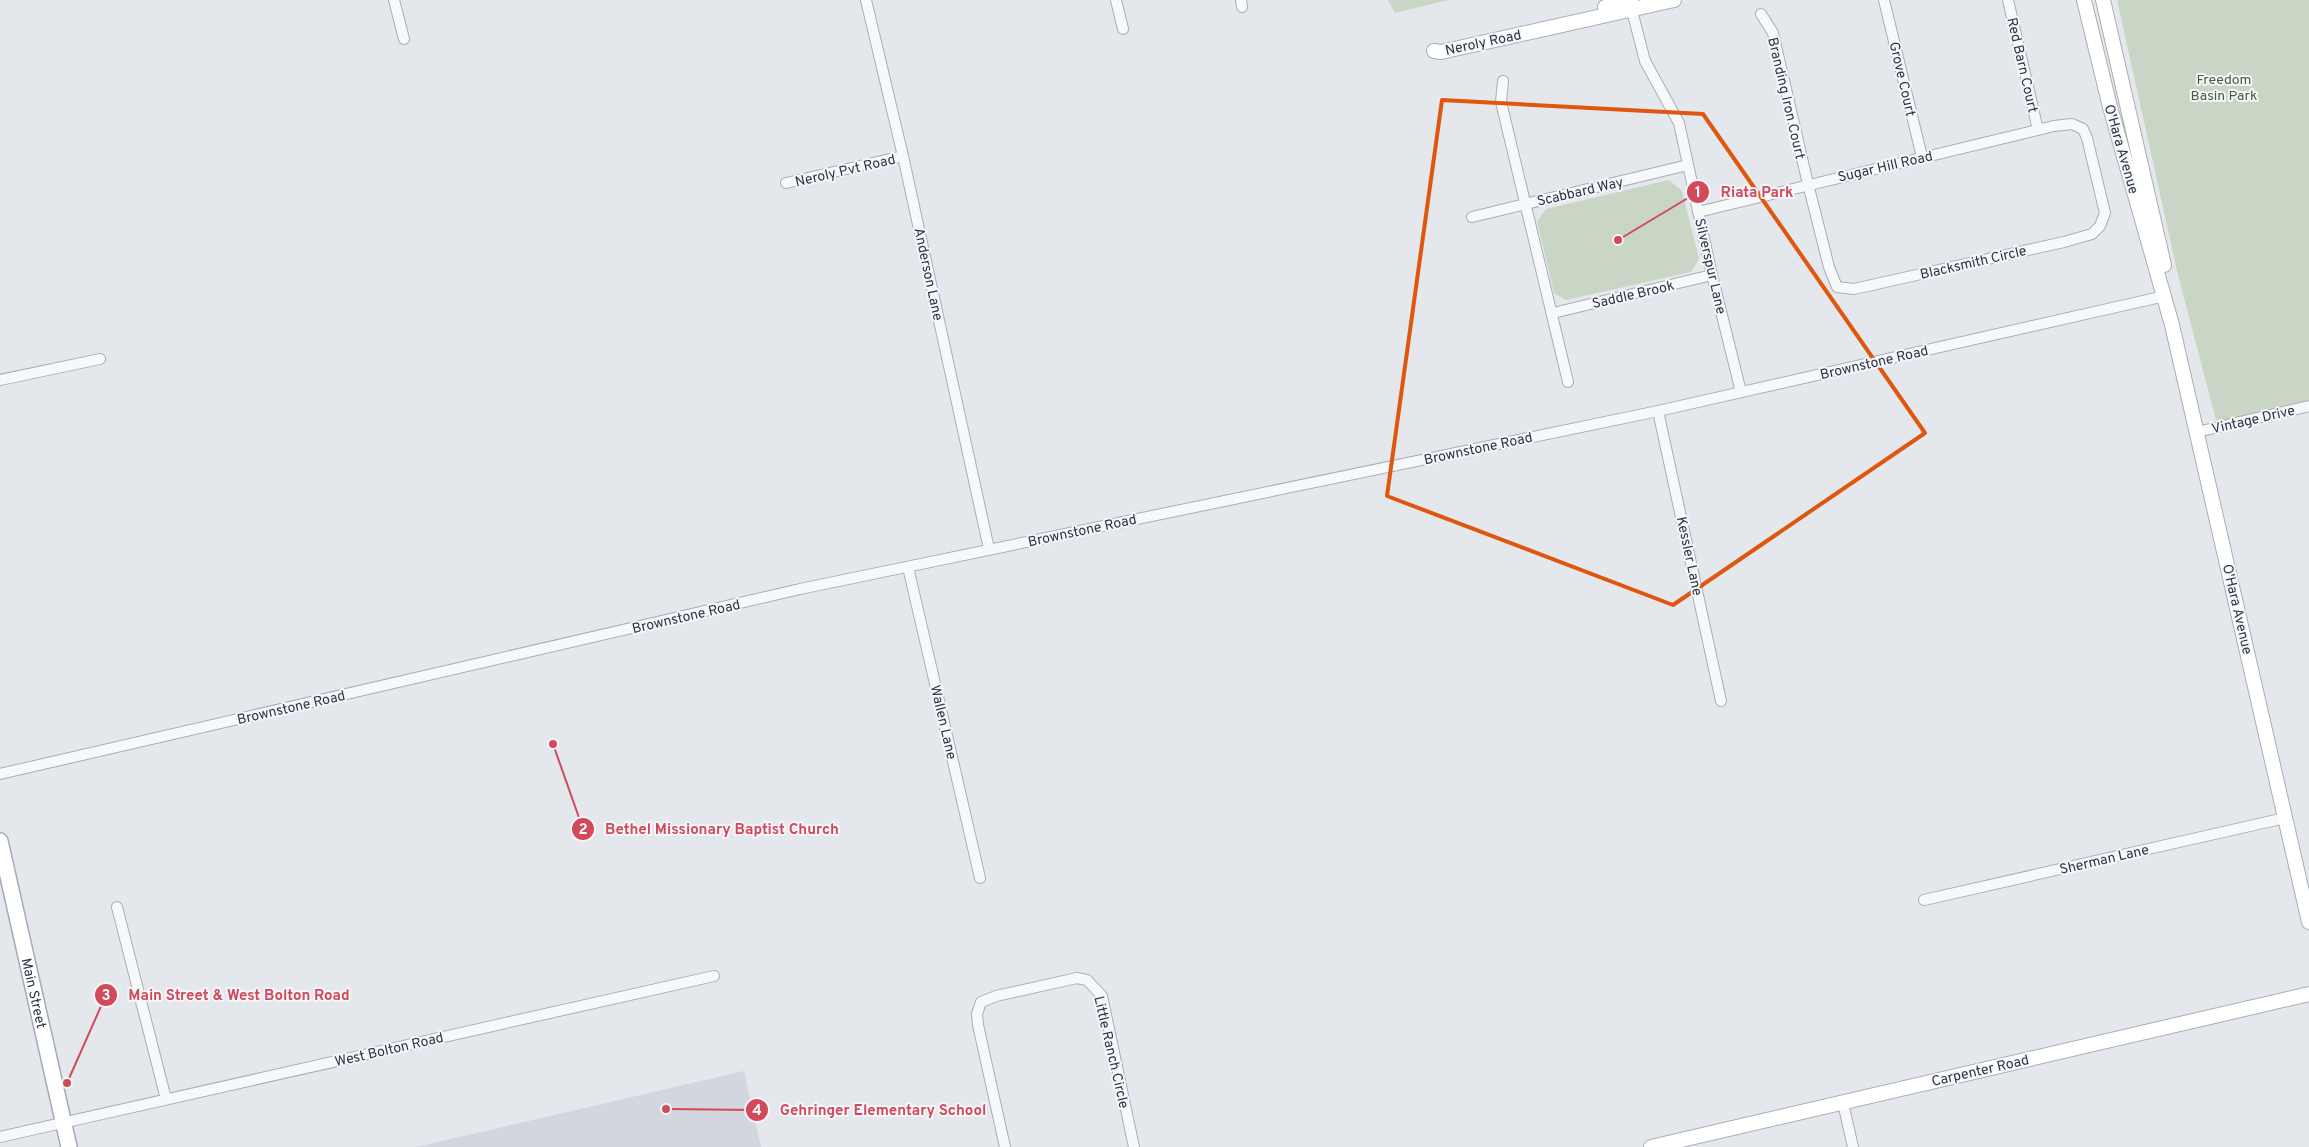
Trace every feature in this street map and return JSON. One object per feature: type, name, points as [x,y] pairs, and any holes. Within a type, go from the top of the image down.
[{"type":"main road","name":"Neroly Road","points":[[1631,3],[1441,52],[1434,51],[1440,46],[1631,3],[1674,0]]},
{"type":"main road","name":"O'Hara Avenue","points":[[2084,0],[2110,107],[2158,278],[2165,296],[2198,432],[2309,922]]},
{"type":"main road","name":"O'Hara Avenue","points":[[2103,0],[2167,277],[2165,296]]},
{"type":"main road","name":"Main Street","points":[[0,841],[69,1147]]},
{"type":"main road","name":"Carpenter Road","points":[[1651,1147],[2309,994]]},
{"type":"street","points":[[394,0],[404,39]]},
{"type":"street","name":"Anderson Lane","points":[[866,0],[903,156],[989,549]]},
{"type":"street","points":[[1116,0],[1123,29]]},
{"type":"street","name":"Grove Court","points":[[1884,0],[1922,157]]},
{"type":"street","name":"Red Barn Court","points":[[2008,0],[2038,130]]},
{"type":"street","name":"Silverspur Lane","points":[[1631,3],[1646,60],[1679,123],[1712,275],[1741,392]]},
{"type":"street","name":"Branding Iron Court","points":[[1761,14],[1773,33],[1808,184]]},
{"type":"street","points":[[1503,81],[1501,102],[1568,382]]},
{"type":"street","name":"Sugar Hill Road","points":[[1698,212],[1922,157],[2072,124]]},
{"type":"street","name":"Blacksmith Circle","points":[[1808,184],[1829,267],[1837,287],[1854,289],[2064,242],[2092,234],[2100,226],[2105,213],[2087,138],[2083,129],[2072,124]]},
{"type":"street","name":"Neroly Pvt Road","points":[[786,183],[903,156]]},
{"type":"street","name":"Scabbard Way","points":[[1472,216],[1688,165]]},
{"type":"street","name":"Saddle Brook","points":[[1553,313],[1712,275]]},
{"type":"street","name":"Brownstone Road","points":[[0,774],[800,589],[1658,411],[2165,296]]},
{"type":"street","points":[[0,380],[100,359]]},
{"type":"street","name":"Vintage Drive","points":[[2198,432],[2309,406]]},
{"type":"street","name":"Kessler Lane","points":[[1658,411],[1721,701]]},
{"type":"street","name":"Wallen Lane","points":[[908,567],[980,878]]},
{"type":"street","name":"Sherman Lane","points":[[1924,900],[2285,818]]},
{"type":"street","points":[[116,907],[166,1098]]},
{"type":"street","name":"West Bolton Road","points":[[0,1137],[166,1098],[714,976]]},
{"type":"street","name":"Little Ranch Circle","points":[[1006,1147],[978,1025],[977,1014],[981,1002],[996,996],[1077,978],[1087,980],[1102,996],[1134,1147]]},
{"type":"street","points":[[1843,1102],[1853,1147]]},
{"type":"highlighted area","points":[[1442,100],[1703,114],[1925,433],[1673,605],[1387,496]]},
{"type":"shaded area","points":[[744,1071],[761,1147],[416,1147]]},
{"type":"green space","points":[[1388,0],[1448,0],[1395,13]]},
{"type":"green space","name":"Freedom Basin Park","points":[[2117,0],[2309,0],[2309,402],[2217,424],[2178,275]]},
{"type":"green space","points":[[1669,180],[1682,191],[1699,259],[1691,272],[1566,300],[1554,293],[1537,221],[1546,209]]},
{"type":"place","name":"Riata Park","points":[[1618,240]]},
{"type":"place","name":"Bethel Missionary Baptist Church","points":[[553,744]]},
{"type":"place","name":"Main Street & West Bolton Road","points":[[67,1083]]},
{"type":"place","name":"Gehringer Elementary School","points":[[666,1109]]}]
